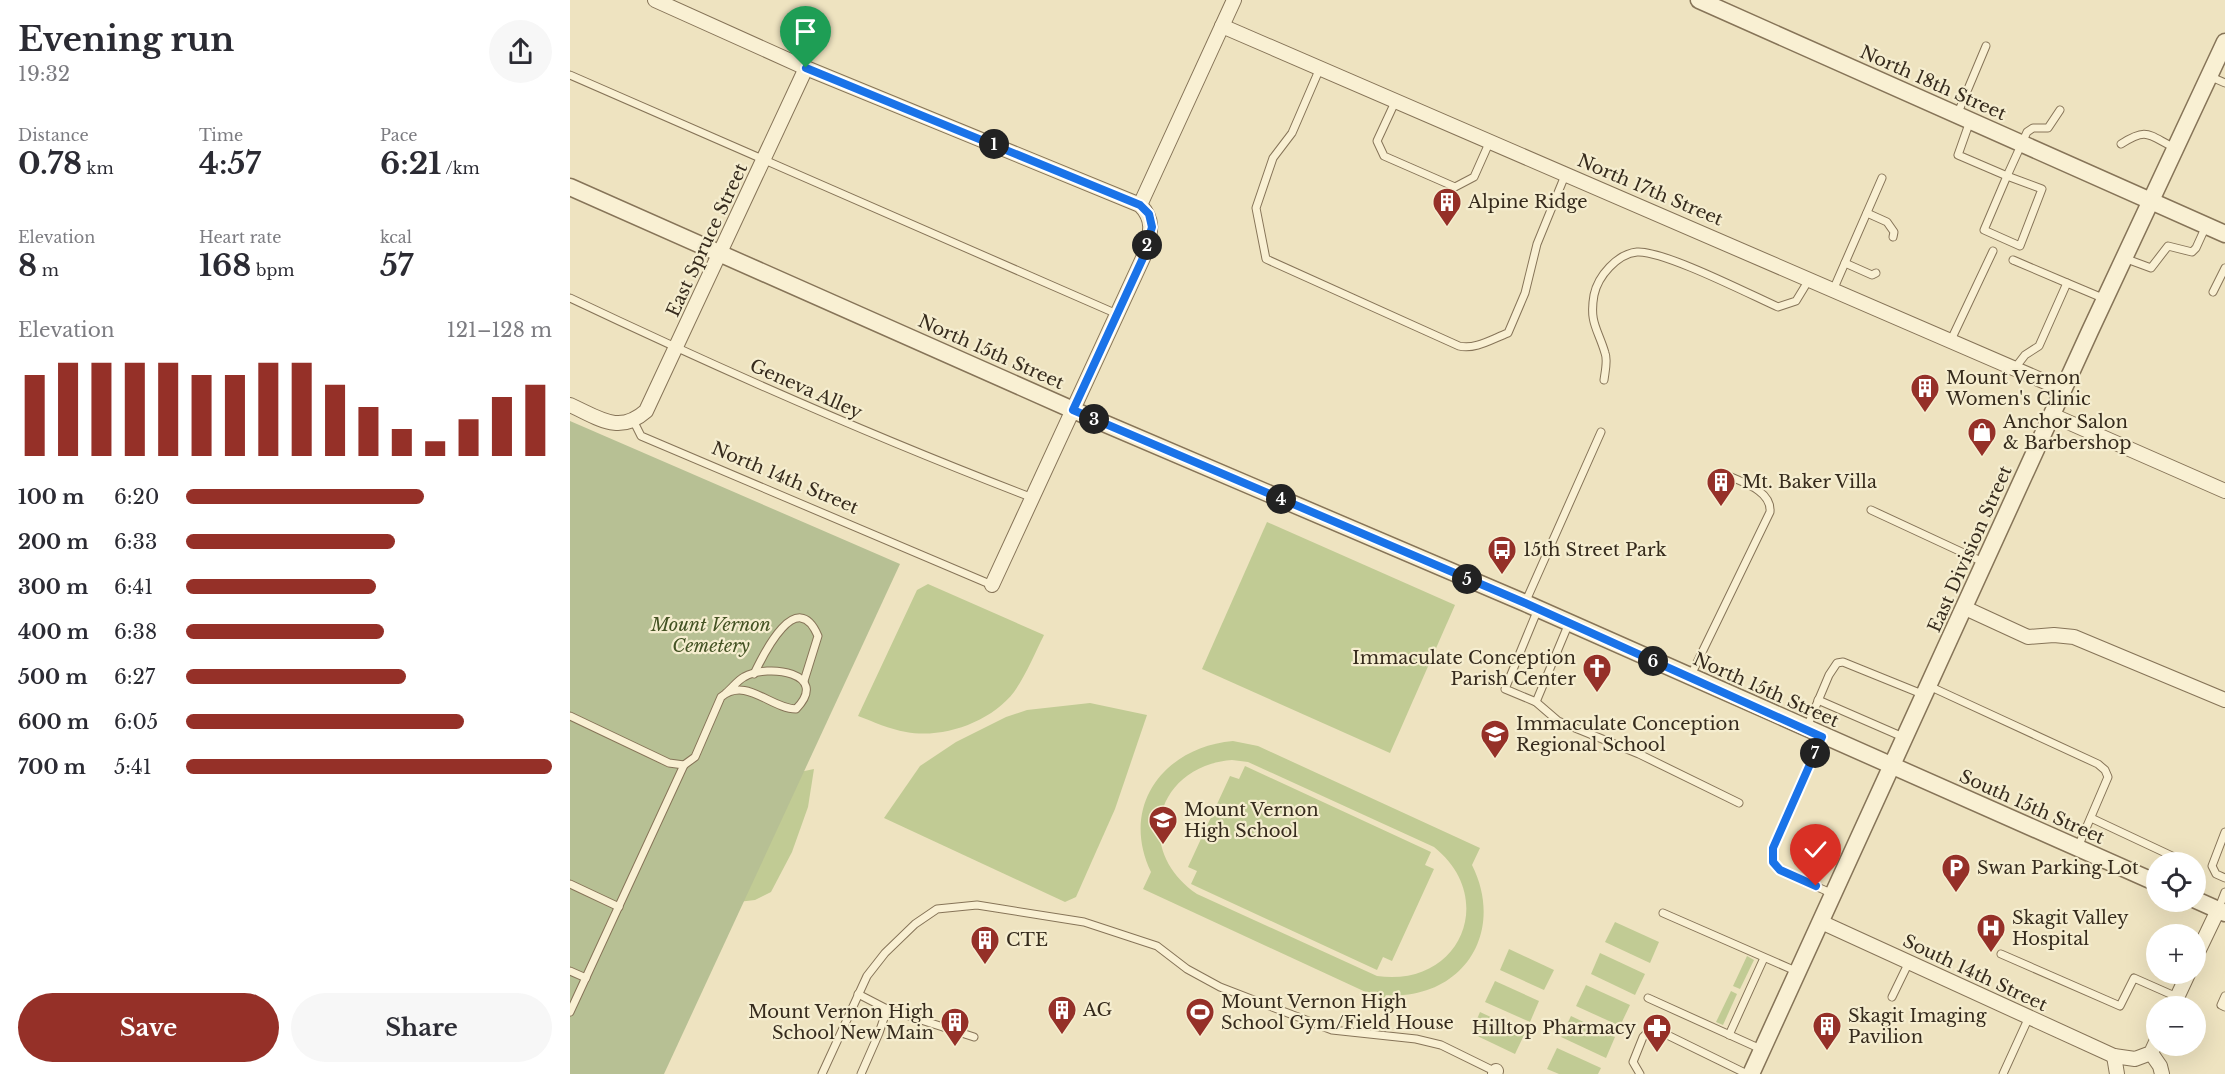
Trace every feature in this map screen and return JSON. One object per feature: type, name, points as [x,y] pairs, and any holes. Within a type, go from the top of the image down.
[{"type":"street","points":[[655,0],[806,68],[1140,205],[1149,214],[1152,227],[1143,258],[1034,499],[992,585]]},
{"type":"street","points":[[1140,205],[1234,0]]},
{"type":"street","name":"North 18th Street","points":[[1701,0],[2225,234]]},
{"type":"street","name":"North 17th Street","points":[[1222,26],[1834,288],[2064,390]]},
{"type":"street","name":"East Division Street","points":[[1749,1074],[1763,1050],[2105,299],[2225,42]]},
{"type":"street","name":"East Spruce Street","points":[[634,422],[646,411],[806,68]]},
{"type":"street","name":"North 15th Street","points":[[570,187],[1073,410],[1531,606],[1892,767]]},
{"type":"street","points":[[570,405],[614,424],[634,422]]},
{"type":"street","points":[[2052,415],[2225,491]]},
{"type":"street","points":[[1965,609],[2028,637],[2054,635],[2074,637],[2225,700]]},
{"type":"street","name":"South 15th Street","points":[[1892,767],[2146,878]]},
{"type":"street","points":[[2206,904],[2221,911],[2206,938]]},
{"type":"street","name":"South 14th Street","points":[[1821,922],[2114,1056]]},
{"type":"street","points":[[2117,1074],[2114,1056],[2135,1059],[2146,1055]]},
{"type":"street","points":[[2153,1056],[2162,1074]]},
{"type":"lane","points":[[1986,46],[1964,118],[1958,155],[2007,176],[2042,189],[2020,246],[1984,230],[2007,176],[2021,144],[2027,132],[2051,125],[2060,110]]},
{"type":"lane","points":[[1320,68],[1292,133],[1273,158],[1256,208],[1266,259],[1458,346],[1466,347],[1484,343],[1508,333],[1525,293],[1537,244],[1566,173]]},
{"type":"lane","points":[[570,75],[1117,314]]},
{"type":"lane","points":[[2209,76],[2225,84]]},
{"type":"lane","points":[[1396,100],[1377,141],[1384,156],[1429,176],[1455,187],[1474,177],[1490,141]]},
{"type":"lane","points":[[2121,144],[2138,133],[2144,133],[2176,148]]},
{"type":"lane","points":[[1834,288],[1882,178]]},
{"type":"lane","points":[[1867,213],[1887,222],[1894,232],[1893,237]]},
{"type":"lane","points":[[2124,258],[2151,268],[2168,246],[2192,252],[2196,249],[2206,226]]},
{"type":"lane","points":[[1951,340],[1993,251]]},
{"type":"lane","points":[[1604,380],[1606,354],[1593,320],[1594,294],[1602,275],[1620,258],[1637,252],[1662,257],[1778,307],[1797,301],[1810,278]]},
{"type":"lane","points":[[2013,260],[2105,299]]},
{"type":"lane","points":[[1845,263],[1872,275],[1876,273]]},
{"type":"lane","points":[[2213,292],[2225,268]]},
{"type":"lane","points":[[2015,368],[2025,355],[2039,346],[2067,283]]},
{"type":"lane","name":"Geneva Alley","points":[[570,298],[676,349],[889,442],[1034,499]]},
{"type":"lane","name":"North 14th Street","points":[[634,422],[642,436],[992,585]]},
{"type":"lane","points":[[1601,432],[1531,606],[1505,689],[1536,702],[1558,721],[1639,754],[1739,803]]},
{"type":"lane","points":[[1690,677],[1770,512],[1770,502],[1763,494],[1722,473]]},
{"type":"lane","points":[[1871,510],[1986,563]]},
{"type":"lane","points":[[754,674],[782,626],[792,619],[801,619],[813,625],[818,636],[804,681]]},
{"type":"lane","points":[[1536,702],[1569,623]]},
{"type":"lane","points":[[1806,729],[1829,675],[1837,663],[1843,662],[1927,691],[2098,764],[2105,770],[2108,777],[2078,848]]},
{"type":"lane","points":[[570,1012],[684,765],[695,757],[721,697],[744,677],[754,674],[785,671],[804,681],[807,688],[805,697],[796,709],[788,709],[744,690],[726,693]]},
{"type":"lane","points":[[1818,700],[1905,738]]},
{"type":"lane","points":[[570,716],[669,764],[684,765]]},
{"type":"lane","points":[[1822,737],[1773,848],[1773,862],[1780,870],[1834,894]]},
{"type":"lane","points":[[2091,818],[2165,852]]},
{"type":"lane","points":[[2225,832],[2212,866],[2216,874],[2225,878]]},
{"type":"lane","points":[[570,884],[619,907]]},
{"type":"lane","points":[[2221,911],[2225,892]]},
{"type":"lane","points":[[822,1074],[867,976],[885,953],[915,924],[937,909],[976,905],[1084,922],[1157,946],[1186,969],[1220,987],[1332,1030],[1416,1039],[1442,1045],[1497,1073]]},
{"type":"lane","points":[[1663,912],[1798,972]]},
{"type":"lane","points":[[2001,954],[2120,1006],[2134,978],[2165,996]]},
{"type":"lane","points":[[1729,1035],[1764,958]]},
{"type":"lane","points":[[1892,997],[1909,962]]},
{"type":"lane","points":[[570,971],[586,978]]},
{"type":"lane","points":[[858,994],[887,1009],[974,1037]]},
{"type":"lane","points":[[2225,996],[2221,1005],[2225,1007]]},
{"type":"lane","points":[[1648,998],[1763,1050]]},
{"type":"lane","points":[[861,1074],[887,1009]]},
{"type":"lane","points":[[2003,1074],[2029,1017]]},
{"type":"lane","points":[[1640,1074],[1633,1062],[1637,1049],[1650,1030],[1656,1029],[1749,1074]]},
{"type":"green space","name":"Mount Vernon Cemetery","points":[[570,421],[900,564],[664,1074],[570,1074]]},
{"type":"green space","points":[[1267,522],[1455,605],[1390,753],[1202,669]]},
{"type":"green space","points":[[928,584],[1044,635],[1014,692],[993,712],[965,726],[920,734],[894,729],[858,716],[917,590]]},
{"type":"green space","points":[[1090,703],[1147,715],[1115,809],[1076,897],[1065,902],[884,818],[920,766],[956,742],[1006,717],[1027,710]]},
{"type":"green space","points":[[1233,741],[1258,746],[1480,848],[1472,865],[1481,890],[1484,915],[1480,937],[1470,957],[1456,974],[1436,986],[1413,994],[1386,995],[1383,1000],[1143,889],[1151,872],[1143,847],[1141,824],[1145,803],[1154,784],[1169,767],[1187,755],[1209,746]],"holes":[[[1232,760],[1248,762],[1434,847],[1454,868],[1464,891],[1466,914],[1461,936],[1448,954],[1430,968],[1406,976],[1377,976],[1197,894],[1177,876],[1165,856],[1160,834],[1162,813],[1170,794],[1185,777],[1206,766]]]},
{"type":"green space","points":[[1245,766],[1431,852],[1425,865],[1434,869],[1392,961],[1383,957],[1377,970],[1191,884],[1197,871],[1188,867],[1230,776],[1239,779]]},
{"type":"green space","points":[[814,769],[808,807],[792,852],[771,892],[755,900],[738,902],[795,773]]},
{"type":"green space","points":[[1615,922],[1659,942],[1650,963],[1605,942]]},
{"type":"green space","points":[[1509,949],[1554,970],[1544,990],[1500,970]]},
{"type":"green space","points":[[1600,953],[1645,974],[1635,995],[1591,974]]},
{"type":"green space","points":[[1747,956],[1754,960],[1740,989],[1733,986]]},
{"type":"green space","points":[[1495,981],[1539,1001],[1530,1022],[1485,1002]]},
{"type":"green space","points":[[1586,985],[1630,1005],[1620,1026],[1576,1006]]},
{"type":"green space","points":[[1731,991],[1737,994],[1723,1025],[1716,1022]]},
{"type":"green space","points":[[1480,1012],[1525,1033],[1515,1054],[1471,1033]]},
{"type":"green space","points":[[1571,1016],[1615,1037],[1606,1058],[1561,1037]]},
{"type":"green space","points":[[1557,1048],[1601,1068],[1598,1074],[1559,1074],[1547,1069]]},
{"type":"place","name":"Alpine Ridge","points":[[1447,228]]},
{"type":"place","name":"Mount Vernon Women's Clinic","points":[[1925,414]]},
{"type":"place","name":"Anchor Salon & Barbershop","points":[[1982,458]]},
{"type":"place","name":"Mt. Baker Villa","points":[[1721,508]]},
{"type":"place","name":"15th Street Park","points":[[1502,576]]},
{"type":"place","name":"Immaculate Conception Parish Center","points":[[1597,694]]},
{"type":"place","name":"Immaculate Conception Regional School","points":[[1495,760]]},
{"type":"place","name":"Mount Vernon High School","points":[[1163,846]]},
{"type":"place","name":"Swan Parking Lot","points":[[1956,894]]},
{"type":"place","name":"Skagit Valley Hospital","points":[[1991,954]]},
{"type":"place","name":"CTE","points":[[985,966]]},
{"type":"place","name":"AG","points":[[1062,1036]]},
{"type":"place","name":"Mount Vernon High School Gym/Field House","points":[[1200,1038]]},
{"type":"place","name":"Mount Vernon High School New Main","points":[[955,1048]]},
{"type":"place","name":"Skagit Imaging Pavilion","points":[[1827,1052]]},
{"type":"place","name":"Hilltop Pharmacy","points":[[1657,1054]]},
{"type":"route","points":[[806,68],[1140,205],[1149,214],[1152,227],[1143,258],[1073,410],[1525,603],[1822,737],[1773,848],[1773,862],[1780,870],[1816,886]]}]
